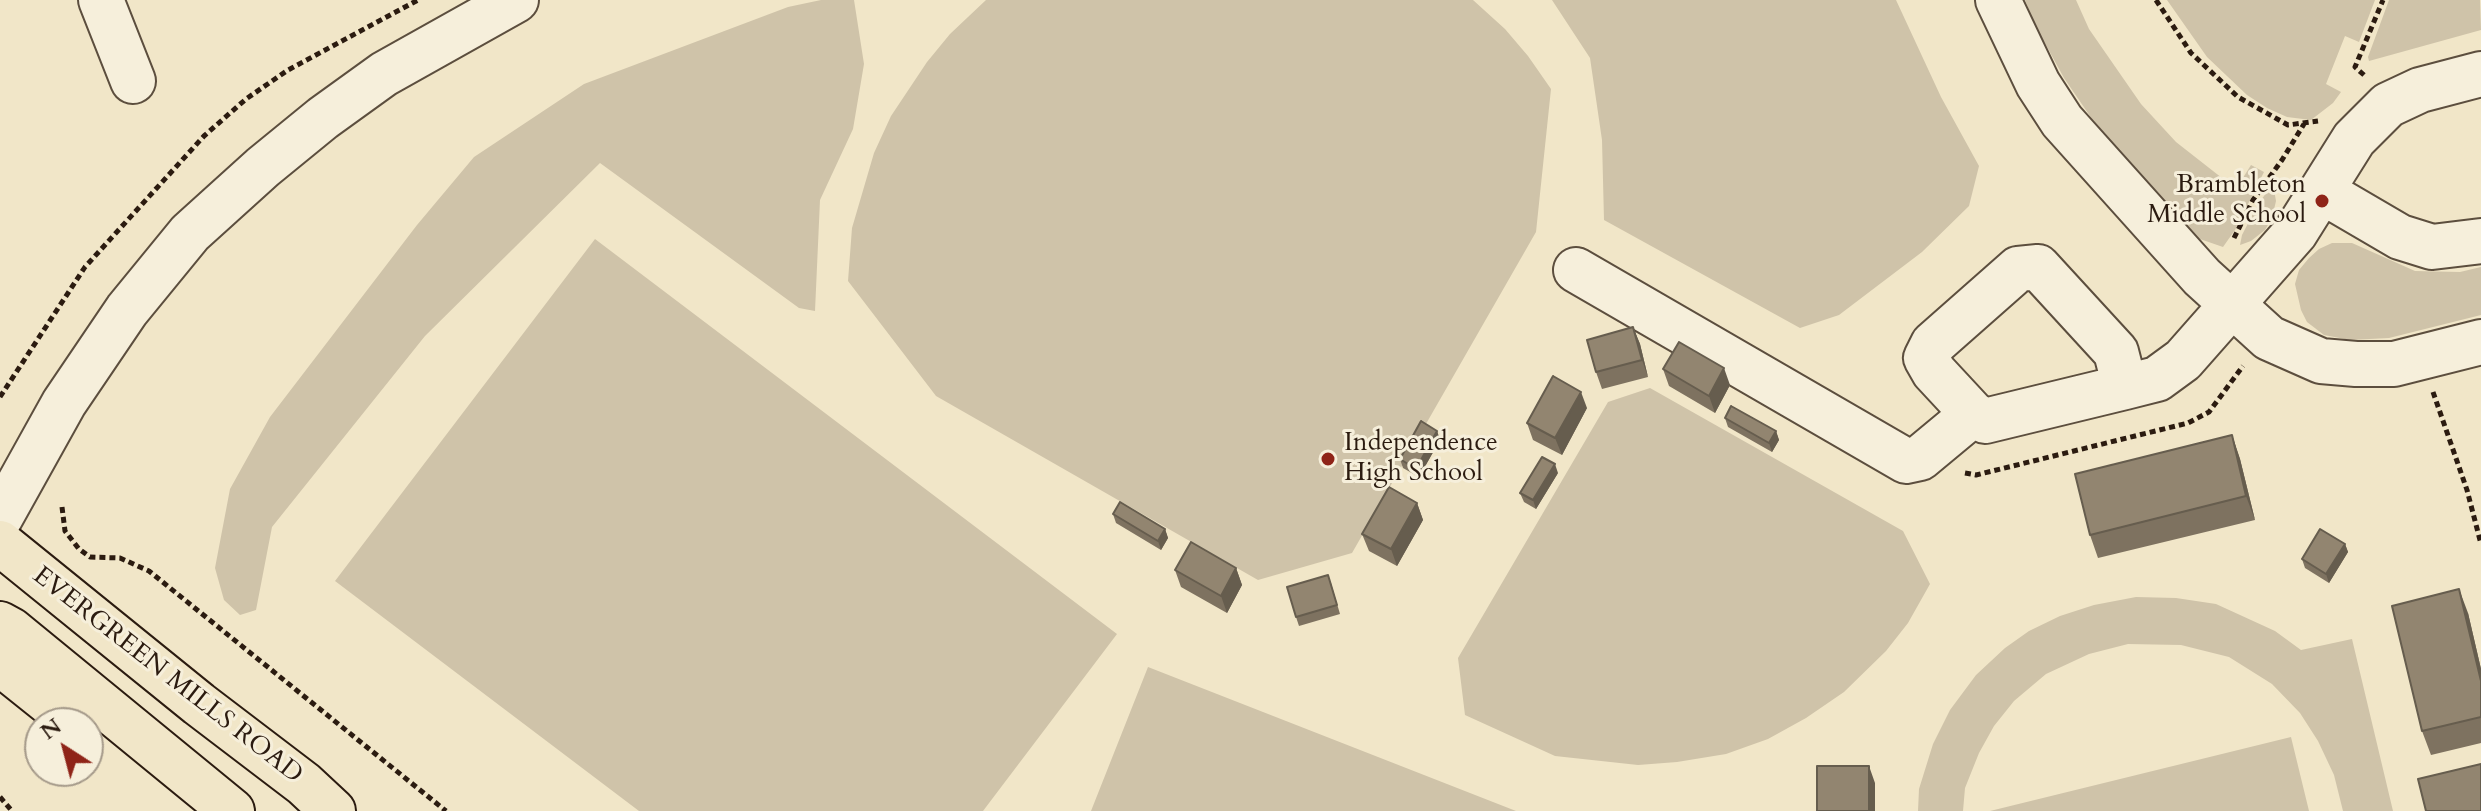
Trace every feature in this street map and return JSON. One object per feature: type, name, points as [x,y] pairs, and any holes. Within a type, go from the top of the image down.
[{"type":"main road","name":"EVERGREEN MILLS ROAD","points":[[0,543],[199,704],[304,784],[333,811]]},
{"type":"main road","points":[[0,624],[232,811]]},
{"type":"main road","points":[[0,663],[55,707]]},
{"type":"main road","points":[[104,746],[186,811]]},
{"type":"street","points":[[101,0],[133,81]]},
{"type":"street","points":[[0,518],[64,403],[127,310],[190,233],[323,118],[372,83],[516,0]]},
{"type":"street","points":[[1998,0],[2038,84],[2062,121],[2217,291],[2269,338],[2321,361],[2394,364],[2481,342]]},
{"type":"street","points":[[2125,387],[2116,352],[2038,267],[2018,269],[1933,344],[1926,358],[1934,372],[1973,414],[1985,421],[2125,387],[2157,379],[2183,360],[2217,291],[2295,233],[2354,139],[2388,105],[2420,90],[2481,74]]},
{"type":"street","points":[[2323,192],[2400,237],[2432,247],[2481,241]]},
{"type":"street","points":[[1576,270],[1906,461],[1920,458],[1973,414]]},
{"type":"path","points":[[0,397],[85,267],[204,136],[246,99],[288,70],[418,0]]},
{"type":"path","points":[[2156,0],[2191,53],[2238,97],[2288,125],[2315,123],[2327,114]]},
{"type":"path","points":[[2365,76],[2355,67],[2383,0]]},
{"type":"path","points":[[2356,85],[2375,70]]},
{"type":"path","points":[[2217,291],[2229,248],[2253,200],[2304,124]]},
{"type":"path","points":[[1963,473],[1976,475],[2188,423],[2209,412],[2243,366]]},
{"type":"path","points":[[2431,387],[2467,490],[2481,544]]},
{"type":"path","points":[[62,507],[65,531],[79,549],[90,557],[120,558],[149,571],[446,811]]},
{"type":"path","points":[[0,797],[12,811]]},
{"type":"shaded area","points":[[821,0],[854,0],[864,64],[853,129],[820,200],[815,311],[799,308],[600,163],[425,336],[272,527],[256,610],[240,615],[224,600],[215,568],[230,489],[270,417],[417,225],[474,157],[584,84],[788,7]]},
{"type":"shaded area","points":[[986,0],[1473,0],[1505,29],[1551,89],[1536,232],[1352,553],[1258,580],[936,396],[848,281],[852,228],[874,153],[891,116],[927,62],[950,34]]},
{"type":"shaded area","points":[[1552,0],[1896,0],[1941,97],[1979,166],[1969,206],[1922,252],[1839,315],[1800,328],[1604,220],[1602,140],[1590,58]]},
{"type":"shaded area","points":[[2025,0],[2076,0],[2089,29],[2141,104],[2176,142],[2236,189],[2251,165],[2264,172],[2223,247],[2197,238],[2092,119],[2064,78]]},
{"type":"shaded area","points":[[2167,0],[2375,0],[2359,42],[2345,36],[2326,84],[2341,92],[2333,103],[2311,120],[2287,117],[2247,95],[2207,57]]},
{"type":"shaded area","points":[[2389,0],[2480,0],[2481,30],[2369,61]]},
{"type":"shaded area","points":[[2273,184],[2276,201],[2272,218],[2265,230],[2240,245],[2258,204]]},
{"type":"shaded area","points":[[595,239],[1117,634],[983,811],[639,811],[335,581]]},
{"type":"shaded area","points":[[2332,243],[2352,243],[2415,271],[2460,272],[2481,267],[2481,315],[2389,338],[2350,340],[2324,335],[2307,322],[2295,284],[2299,270],[2309,258]]},
{"type":"shaded area","points":[[1650,388],[1903,531],[1930,584],[1908,623],[1886,651],[1844,692],[1768,739],[1726,754],[1677,762],[1638,765],[1555,756],[1465,715],[1458,658],[1608,402]]},
{"type":"shaded area","points":[[2136,597],[2176,598],[2216,604],[2275,631],[2301,650],[2352,639],[2393,811],[2343,811],[2334,775],[2318,741],[2300,713],[2272,684],[2229,657],[2181,645],[2128,644],[2089,654],[2046,674],[2014,701],[1994,726],[1979,753],[1965,788],[1963,811],[1918,811],[1919,789],[1933,744],[1950,710],[1976,675],[2029,631],[2060,616],[2094,605]]},
{"type":"shaded area","points":[[1148,667],[1516,811],[1091,811]]},
{"type":"shaded area","points":[[2291,737],[2309,811],[1990,811]]},
{"type":"building","points":[[1633,327],[1642,360],[1596,372],[1587,340]]},
{"type":"building","points":[[1679,342],[1724,368],[1709,396],[1663,369]]},
{"type":"building","points":[[1553,376],[1581,392],[1555,438],[1527,423]]},
{"type":"building","points":[[1731,406],[1776,431],[1769,443],[1725,418]]},
{"type":"building","points":[[1421,421],[1437,431],[1416,469],[1400,459]]},
{"type":"building","points":[[2232,435],[2246,496],[2090,535],[2075,474]]},
{"type":"building","points":[[1542,457],[1555,464],[1533,500],[1520,493]]},
{"type":"building","points":[[1389,487],[1417,503],[1391,549],[1362,534]]},
{"type":"building","points":[[1120,502],[1165,529],[1158,541],[1113,514]]},
{"type":"building","points":[[2320,529],[2345,544],[2326,574],[2302,559]]},
{"type":"building","points":[[1191,542],[1236,568],[1221,596],[1175,570]]},
{"type":"building","points":[[1328,575],[1337,605],[1296,617],[1287,587]]},
{"type":"building","points":[[2459,589],[2481,681],[2481,717],[2422,731],[2392,606]]},
{"type":"building","points":[[2481,764],[2481,811],[2426,811],[2418,779]]},
{"type":"building","points":[[1817,766],[1869,766],[1869,811],[1817,811]]},
{"type":"place","name":"Brambleton Middle School","points":[[2322,201]]},
{"type":"place","name":"Independence High School","points":[[1328,459]]}]
